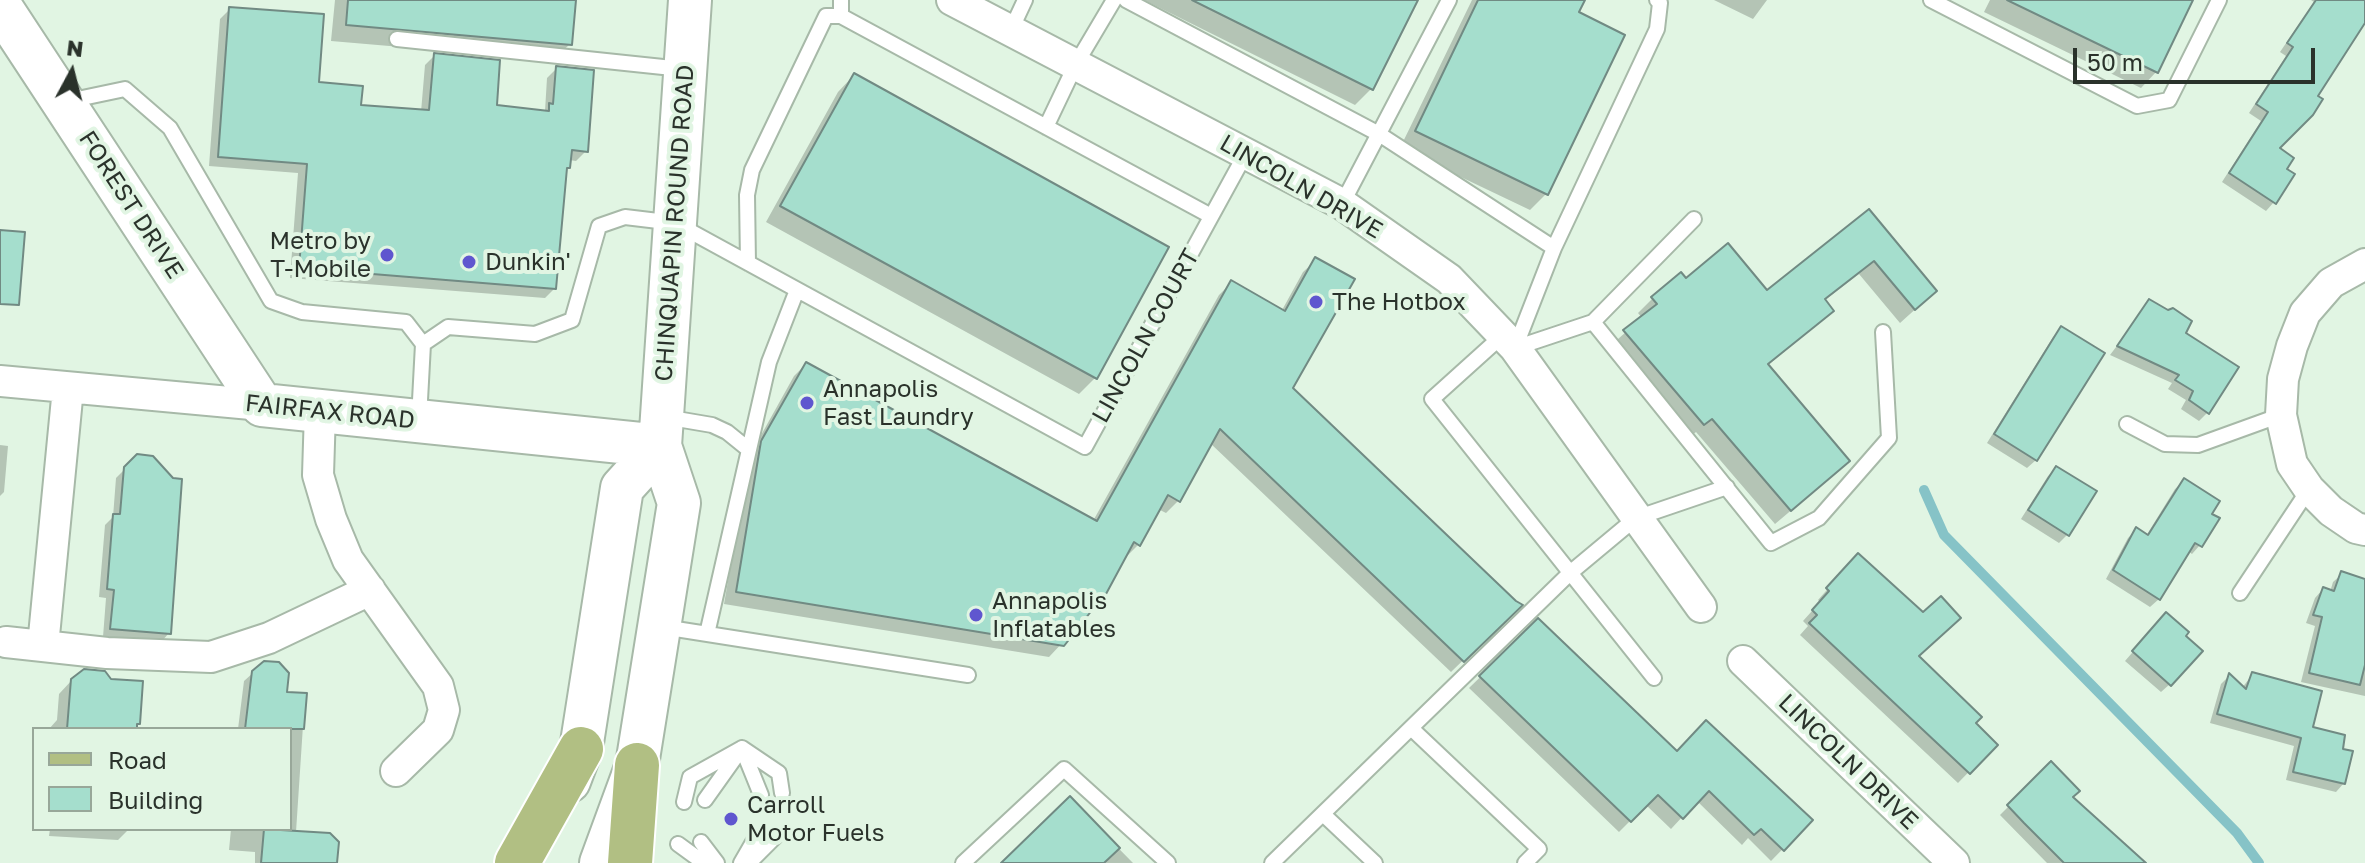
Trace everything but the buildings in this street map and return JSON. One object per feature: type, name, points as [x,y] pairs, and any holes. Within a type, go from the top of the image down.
[{"type":"main road","name":"CHINQUAPIN ROUND ROAD","points":[[601,863],[637,765],[679,503],[660,431],[690,0]]},
{"type":"main road","name":"FOREST DRIVE","points":[[0,6],[262,405]]},
{"type":"main road","name":"FAIRFAX ROAD","points":[[262,405],[419,421],[660,431]]},
{"type":"main road","points":[[541,863],[581,749],[622,488],[660,431]]},
{"type":"main road","points":[[517,863],[581,749]]},
{"type":"main road","points":[[630,863],[637,765]]},
{"type":"street","name":"LINCOLN DRIVE","points":[[952,0],[1342,204],[1449,279],[1509,342],[1701,607]]},
{"type":"street","points":[[2365,264],[2331,283],[2305,313],[2283,379],[2281,415],[2292,464],[2309,489],[2331,511],[2356,528],[2365,530]]},
{"type":"street","name":"FAIRFAX ROAD","points":[[0,381],[262,405]]},
{"type":"street","points":[[43,646],[68,388]]},
{"type":"street","points":[[320,411],[318,475],[348,560],[438,686],[444,710],[438,730],[396,771]]},
{"type":"street","points":[[6,642],[107,653],[211,657],[269,638],[370,590]]},
{"type":"street","name":"LINCOLN DRIVE","points":[[1743,661],[1954,863]]},
{"type":"lane","points":[[841,0],[841,16]]},
{"type":"lane","points":[[1011,30],[1025,0]]},
{"type":"lane","points":[[1046,127],[1076,64],[1114,0]]},
{"type":"lane","points":[[1126,0],[1379,134],[1554,248]]},
{"type":"lane","points":[[1342,204],[1449,0]]},
{"type":"lane","points":[[1509,342],[1657,29],[1660,3],[1657,0]]},
{"type":"lane","points":[[1931,0],[2137,106],[2169,100],[2219,0]]},
{"type":"lane","points":[[748,263],[747,195],[752,170],[826,16],[841,16],[1211,216]]},
{"type":"lane","points":[[397,39],[685,70]]},
{"type":"lane","points":[[63,102],[125,89],[170,128],[271,301],[302,312],[406,322],[423,344],[419,421]]},
{"type":"lane","name":"LINCOLN COURT","points":[[675,223],[1085,447],[1246,153]]},
{"type":"lane","points":[[423,344],[448,327],[535,334],[572,320],[599,226],[625,217],[675,223]]},
{"type":"lane","points":[[1654,678],[1432,399],[1509,342],[1593,322],[1694,219]]},
{"type":"lane","points":[[707,634],[769,362],[797,290]]},
{"type":"lane","points":[[1593,322],[1771,543],[1819,518],[1889,438],[1883,332]]},
{"type":"lane","points":[[2127,424],[2165,444],[2198,445],[2281,415]]},
{"type":"lane","points":[[660,431],[712,425],[727,432],[748,449]]},
{"type":"lane","points":[[1272,863],[1570,573],[1636,518],[1727,487]]},
{"type":"lane","points":[[2240,593],[2309,489]]},
{"type":"lane","points":[[659,626],[968,675]]},
{"type":"lane","points":[[1411,728],[1539,849],[1525,863]]},
{"type":"lane","points":[[742,748],[779,773],[782,793]]},
{"type":"lane","points":[[742,748],[761,795]]},
{"type":"lane","points":[[705,800],[742,748]]},
{"type":"lane","points":[[684,802],[690,777],[742,748]]},
{"type":"lane","points":[[963,863],[1064,769],[1168,863]]},
{"type":"lane","points":[[1323,814],[1375,863]]},
{"type":"lane","points":[[749,863],[777,835]]},
{"type":"lane","points":[[741,863],[756,837]]},
{"type":"lane","points":[[701,842],[717,863]]},
{"type":"lane","points":[[678,844],[704,863]]},
{"type":"waterway","points":[[1924,490],[1944,535],[2237,833],[2259,863]]},
{"type":"place","name":"Metro by T-Mobile","points":[[387,255]]},
{"type":"place","name":"Dunkin'","points":[[469,262]]},
{"type":"place","name":"The Hotbox","points":[[1316,302]]},
{"type":"place","name":"Annapolis Fast Laundry","points":[[807,403]]},
{"type":"place","name":"Annapolis Inflatables","points":[[976,615]]},
{"type":"place","name":"Carroll Motor Fuels","points":[[731,819]]}]
